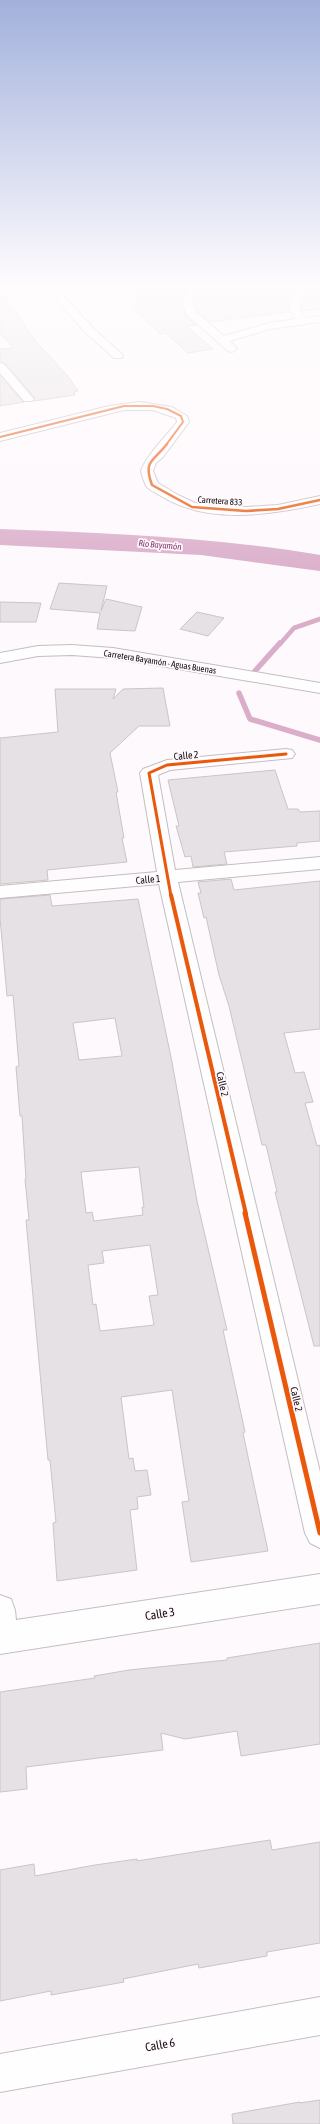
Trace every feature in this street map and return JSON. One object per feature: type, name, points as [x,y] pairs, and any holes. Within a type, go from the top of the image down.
[{"type":"street","points":[[17,386],[28,399]]},
{"type":"street","name":"Carretera 833","points":[[0,437],[118,407],[155,406],[172,410],[181,416],[183,422],[159,454],[150,462],[147,471],[152,484],[173,498],[192,507],[246,511],[278,509],[320,500]]},
{"type":"street","name":"Carretera Bayamón - Aguas Buenas","points":[[0,658],[38,651],[113,653],[320,688]]},
{"type":"street","name":"Calle 2","points":[[286,754],[167,765],[148,773],[167,877],[320,1533]]},
{"type":"street","name":"Calle 1","points":[[0,892],[320,863]]},
{"type":"street","name":"Calle 3","points":[[1,1629],[320,1589]]},
{"type":"street","name":"Calle 6","points":[[0,2073],[320,2016]]},
{"type":"building","points":[[0,386],[9,386],[24,402],[0,406]]},
{"type":"building","points":[[25,386],[75,386],[78,391],[74,392],[75,395],[34,401],[35,398]]},
{"type":"building","points":[[59,583],[107,586],[101,611],[106,599],[142,607],[135,631],[97,629],[100,613],[50,609]]},
{"type":"building","points":[[0,602],[41,603],[36,622],[0,622]]},
{"type":"building","points":[[197,612],[224,618],[208,636],[180,629]]},
{"type":"building","points":[[163,688],[170,726],[139,726],[110,753],[118,792],[116,792],[124,838],[122,838],[127,862],[47,870],[48,880],[0,884],[0,738],[58,732],[55,689],[116,689],[113,699],[123,689]]},
{"type":"building","points":[[275,770],[288,809],[298,809],[300,812],[320,811],[320,841],[297,843],[297,846],[224,852],[227,864],[193,867],[191,856],[185,857],[176,826],[179,826],[168,780]]},
{"type":"building","points":[[231,879],[234,890],[320,881],[320,1029],[284,1033],[295,1073],[304,1072],[313,1102],[305,1103],[317,1146],[320,1145],[320,1346],[314,1346],[275,1192],[277,1192],[266,1145],[262,1145],[229,1006],[219,975],[206,917],[204,918],[198,893],[201,893],[198,882]]},
{"type":"building","points":[[50,895],[52,906],[138,899],[172,1062],[197,1201],[227,1330],[223,1330],[245,1432],[243,1433],[268,1551],[191,1562],[182,1502],[189,1501],[172,1390],[121,1397],[129,1459],[133,1458],[135,1471],[147,1470],[151,1495],[137,1497],[138,1509],[130,1510],[137,1570],[57,1581],[53,1523],[56,1522],[50,1460],[48,1460],[26,1220],[29,1220],[25,1179],[22,1116],[20,1116],[16,1067],[19,1066],[13,995],[7,996],[0,918],[0,899]],"holes":[[[115,1018],[122,1056],[79,1060],[73,1023]],[[139,1167],[144,1207],[142,1207],[143,1215],[94,1221],[92,1212],[86,1213],[81,1172]],[[150,1245],[158,1295],[149,1296],[154,1325],[100,1331],[96,1304],[93,1305],[88,1265],[104,1263],[102,1251]]]},
{"type":"building","points":[[320,1643],[320,1744],[241,1756],[237,1731],[185,1739],[161,1733],[163,1750],[26,1767],[27,1789],[0,1792],[0,1692],[95,1678],[94,1676],[129,1670],[227,1660],[227,1658]]},
{"type":"building","points":[[270,1840],[272,1850],[320,1842],[320,1943],[267,1952],[267,1956],[199,1968],[198,1964],[123,1979],[124,1982],[51,1995],[51,1991],[0,2001],[0,1870],[34,1864],[35,1876],[95,1865],[137,1859],[137,1861]]},
{"type":"building","points":[[320,2100],[320,2124],[233,2124],[232,2114]]},
{"type":"waterway","name":"Río Bayamón","points":[[0,537],[201,547],[280,556],[320,563]]},
{"type":"waterway","points":[[280,644],[294,628],[320,619]]},
{"type":"waterway","points":[[255,671],[280,643]]},
{"type":"waterway","points":[[239,693],[250,719],[320,740]]},
{"type":"cycle path","points":[[0,437],[109,409],[124,406],[153,406],[167,409],[181,416],[183,422],[159,454],[150,462],[147,471],[152,485],[173,498],[192,507],[246,511],[278,509],[320,500]]},
{"type":"cycle path","points":[[286,754],[167,765],[149,773],[167,877],[320,1533]]}]
